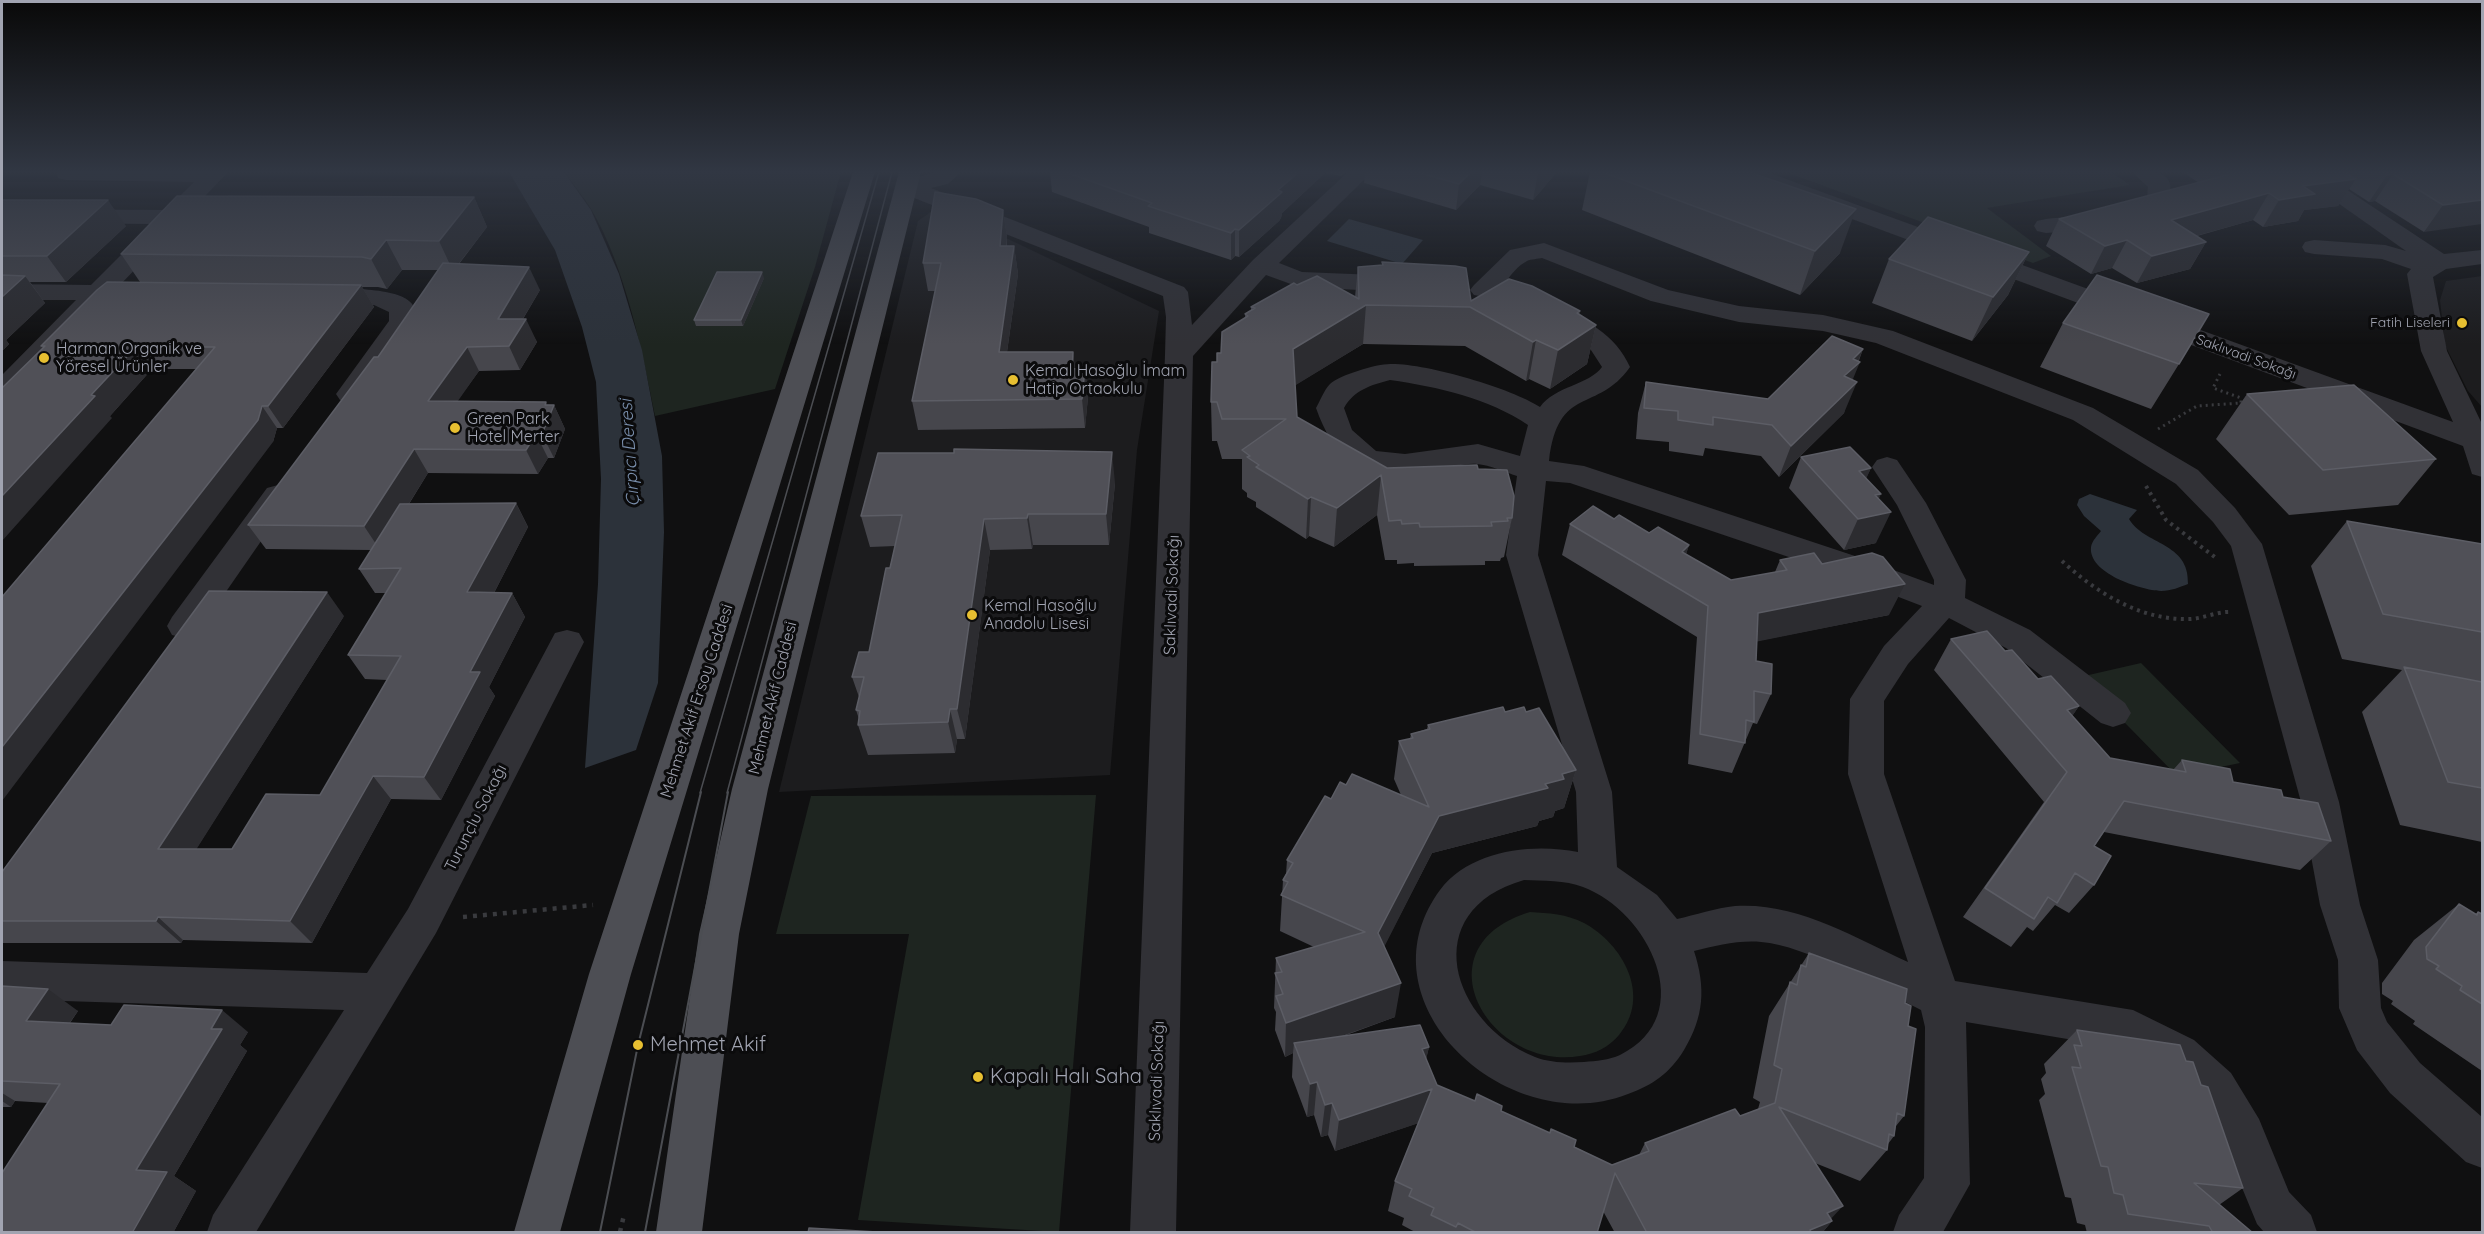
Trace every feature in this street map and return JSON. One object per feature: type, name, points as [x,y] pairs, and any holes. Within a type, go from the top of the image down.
[{"type":"main road","name":"Mehmet Akif Ersoy Caddesi","points":[[537,1233],[610,974],[846,230]]},
{"type":"main road","name":"Mehmet Akif Caddesi","points":[[679,1233],[719,934],[750,789],[895,230]]},
{"type":"street","points":[[2,390],[160,230]]},
{"type":"street","name":"Saklıvadi Sokağı","points":[[1014,230],[1175,292],[1179,317],[1153,1233]]},
{"type":"street","points":[[1179,355],[1262,265],[1300,230]]},
{"type":"street","name":"Saklıvadi Sokağı","points":[[1903,230],[2476,441]]},
{"type":"street","points":[[2385,230],[2434,265]]},
{"type":"street","points":[[2314,247],[2385,252],[2434,265]]},
{"type":"street","points":[[1480,293],[1519,255],[1544,250],[1660,296],[1739,314],[1823,323],[1884,338],[2083,414],[2187,477],[2224,515],[2246,544],[2320,802],[2340,905],[2358,960],[2360,1008],[2372,1036],[2405,1078],[2482,1146]]},
{"type":"street","points":[[2482,257],[2434,265],[2420,274],[2434,351],[2473,413],[2482,467]]},
{"type":"street","points":[[1262,265],[1299,279],[1480,293],[1599,340],[1613,356],[1616,367],[1608,378],[1575,393],[1554,407],[1543,422],[1532,470],[1522,555],[1594,792],[1598,876]]},
{"type":"street","points":[[2,292],[168,293]]},
{"type":"street","points":[[296,295],[378,297],[402,308],[402,321],[333,418]]},
{"type":"street","points":[[1543,422],[1513,402],[1427,377],[1390,372],[1365,378],[1340,390],[1330,408],[1339,433],[1353,450],[1368,460],[1405,464],[1478,454],[1532,470],[1574,473],[1850,566],[1945,602],[2018,639],[2113,713]]},
{"type":"street","points":[[1887,467],[1911,503],[1950,580],[1950,596],[1896,655],[1867,699],[1866,774],[1940,998],[1947,1038],[1947,1184],[1916,1233]]},
{"type":"street","points":[[166,652],[291,477]]},
{"type":"street","name":"Turunçlu Sokağı","points":[[230,1233],[422,921],[567,642]]},
{"type":"street","points":[[1524,864],[1561,865],[1598,876],[1632,895],[1660,925],[1668,939],[1678,961],[1683,998],[1673,1034],[1649,1063],[1612,1080],[1570,1085],[1525,1075],[1486,1052],[1457,1022],[1440,987],[1436,952],[1443,919],[1462,892],[1490,874],[1524,864]]},
{"type":"street","points":[[1668,939],[1734,924],[1763,924],[1804,933],[1940,998],[2133,1030],[2179,1054],[2216,1088],[2243,1135],[2273,1208],[2294,1233]]},
{"type":"street","points":[[2,980],[379,992]]},
{"type":"path","points":[[2133,445],[2193,407],[2242,401],[2236,396],[2213,388],[2231,352]]},
{"type":"path","points":[[2144,482],[2155,507],[2167,523],[2220,561]]},
{"type":"path","points":[[2062,561],[2085,583],[2104,595],[2158,616],[2190,619],[2229,611],[2237,615],[2235,604]]},
{"type":"path","points":[[422,921],[633,901]]},
{"type":"path","points":[[620,1233],[624,1215]]},
{"type":"shaded area","points":[[602,230],[825,230],[775,389],[655,416],[631,310],[614,256]]},
{"type":"shaded area","name":"Kemal Hasoğlu Anadolu Lisesi","points":[[916,230],[988,230],[1159,311],[1137,450],[1110,775],[779,792]]},
{"type":"shaded area","points":[[1942,230],[2016,230],[2051,256],[2033,263]]},
{"type":"shaded area","name":"Fatih Liseleri","points":[[2482,276],[2482,407],[2468,391],[2445,345],[2440,300],[2446,281]]},
{"type":"shaded area","points":[[2141,663],[2240,763],[2177,776],[2080,677]]},
{"type":"shaded area","points":[[1096,795],[1059,1232],[858,1220],[909,934],[776,934],[811,796]]},
{"type":"shaded area","points":[[1530,912],[1564,916],[1584,923],[1611,944],[1621,957],[1628,972],[1633,988],[1633,1004],[1629,1020],[1611,1043],[1591,1054],[1547,1056],[1517,1045],[1494,1026],[1478,1002],[1472,976],[1477,951],[1496,929]]},
{"type":"water","name":"Çırpıcı Deresi","points":[[543,230],[600,230],[619,274],[642,350],[662,456],[664,532],[658,683],[636,750],[585,768],[598,584],[601,479],[596,382],[582,327],[555,250]]},
{"type":"water","points":[[1338,230],[1386,230],[1423,240],[1402,264],[1327,241]]},
{"type":"water","points":[[2090,494],[2137,510],[2129,519],[2136,528],[2174,552],[2182,560],[2187,570],[2188,584],[2175,589],[2152,590],[2117,578],[2098,565],[2092,556],[2091,547],[2101,531],[2084,516],[2077,505],[2079,499]]},
{"type":"building","points":[[2,230],[76,230],[47,256],[2,256]]},
{"type":"building","points":[[145,230],[448,230],[439,241],[386,240],[371,259],[362,257],[121,254]]},
{"type":"building","points":[[929,230],[1001,230],[1000,246],[1014,246],[999,352],[1073,352],[1072,369],[1085,368],[1082,399],[912,401],[941,263],[923,263]]},
{"type":"building","points":[[1221,230],[1234,230],[1231,233]]},
{"type":"building","points":[[1757,230],[1836,230],[1815,251]]},
{"type":"building","points":[[1916,230],[1964,230],[2029,252],[1993,297],[1889,259]]},
{"type":"building","points":[[2077,230],[2186,230],[2206,242],[2152,256],[2127,240],[2105,246]]},
{"type":"building","points":[[1382,262],[1466,268],[1471,301],[1509,279],[1532,286],[1580,311],[1577,313],[1596,325],[1558,350],[1536,340],[1533,342],[1470,307],[1366,305],[1293,349],[1297,417],[1387,468],[1477,465],[1478,469],[1507,470],[1514,496],[1512,518],[1507,518],[1508,521],[1491,522],[1492,526],[1420,527],[1419,523],[1402,524],[1401,520],[1389,521],[1381,475],[1337,508],[1311,497],[1308,499],[1256,467],[1259,465],[1247,457],[1250,456],[1242,450],[1286,419],[1222,419],[1217,402],[1211,402],[1212,362],[1217,362],[1217,353],[1221,353],[1222,332],[1248,316],[1245,314],[1255,308],[1251,307],[1294,283],[1297,285],[1317,276],[1359,299],[1358,267],[1383,265]]},
{"type":"building","points":[[443,263],[529,267],[498,319],[526,319],[509,346],[467,347],[428,401],[546,402],[545,405],[554,405],[542,434],[536,434],[526,450],[414,449],[364,526],[248,525],[374,357],[378,357]]},
{"type":"building","points":[[717,272],[762,272],[741,320],[694,320]]},
{"type":"building","points":[[2,275],[25,276],[2,297]]},
{"type":"building","points":[[2097,275],[2209,314],[2179,364],[2063,323]]},
{"type":"building","points":[[107,282],[361,285],[268,406],[262,406],[258,420],[2,747],[2,597],[215,347],[136,347],[91,395],[95,396],[2,496],[2,388],[45,346],[41,346]]},
{"type":"building","points":[[1832,336],[1863,349],[1853,359],[1860,362],[1844,376],[1857,382],[1791,446],[1772,425],[1713,417],[1713,425],[1678,420],[1678,411],[1644,408],[1646,382],[1768,399]]},
{"type":"building","points":[[2354,385],[2436,459],[2323,470],[2247,394]]},
{"type":"building","points":[[1850,447],[1871,468],[1859,471],[1881,494],[1875,495],[1891,512],[1858,519],[1801,457]]},
{"type":"building","points":[[954,449],[1112,452],[1106,514],[1028,514],[1027,518],[984,519],[957,709],[950,709],[948,722],[858,725],[860,711],[856,710],[864,677],[852,677],[859,652],[869,652],[886,568],[890,568],[902,515],[861,516],[878,453],[954,453]]},
{"type":"building","points":[[516,503],[467,592],[512,593],[470,672],[480,672],[424,777],[373,776],[290,921],[158,917],[156,921],[2,921],[2,872],[209,591],[327,592],[158,849],[232,849],[266,794],[320,795],[401,656],[348,655],[401,568],[359,569],[400,504]]},
{"type":"building","points":[[1593,506],[1614,519],[1619,515],[1649,533],[1658,527],[1689,545],[1682,552],[1731,580],[1787,570],[1780,560],[1814,553],[1822,564],[1872,553],[1883,557],[1905,584],[1758,613],[1756,661],[1772,664],[1771,694],[1754,691],[1754,722],[1746,720],[1745,743],[1700,734],[1708,606],[1570,524]]},
{"type":"building","points":[[2347,521],[2482,544],[2482,632],[2383,614]]},
{"type":"building","points":[[1987,631],[2005,651],[2012,650],[2038,679],[2051,676],[2079,706],[2067,710],[2110,758],[2186,772],[2182,760],[2230,769],[2233,782],[2281,790],[2283,797],[2318,803],[2331,841],[2124,801],[2094,846],[2111,856],[2094,885],[2075,873],[2057,903],[2048,897],[2034,919],[1985,888],[2067,772],[1951,639]]},
{"type":"building","points":[[2404,667],[2482,682],[2482,788],[2448,782]]},
{"type":"building","points":[[1503,707],[1505,712],[1524,707],[1526,712],[1539,708],[1576,770],[1562,774],[1564,779],[1545,784],[1548,788],[1439,816],[1378,933],[1401,983],[1286,1023],[1276,996],[1283,994],[1275,973],[1282,972],[1276,958],[1365,932],[1281,895],[1288,882],[1283,880],[1293,863],[1287,860],[1325,796],[1331,799],[1340,782],[1346,785],[1352,774],[1429,807],[1399,741],[1413,738],[1411,734],[1430,729],[1428,725]]},
{"type":"building","points":[[2459,904],[2477,915],[2478,912],[2482,914],[2482,1004],[2460,990],[2462,986],[2436,969],[2439,966],[2427,959],[2426,947]]},
{"type":"building","points":[[1809,953],[1907,989],[1905,1003],[1911,1006],[1908,1026],[1916,1029],[1904,1116],[1897,1113],[1894,1136],[1889,1134],[1887,1150],[1779,1107],[1843,1206],[1827,1213],[1832,1221],[1810,1230],[1811,1233],[1647,1233],[1615,1173],[1597,1233],[1477,1233],[1458,1223],[1456,1227],[1431,1215],[1434,1208],[1409,1196],[1412,1189],[1395,1181],[1432,1089],[1339,1120],[1332,1103],[1325,1105],[1317,1082],[1310,1084],[1294,1043],[1420,1025],[1429,1047],[1422,1049],[1437,1085],[1475,1101],[1477,1094],[1502,1106],[1501,1111],[1550,1133],[1551,1129],[1576,1140],[1574,1147],[1612,1165],[1649,1151],[1645,1143],[1735,1109],[1740,1116],[1775,1103],[1782,1069],[1774,1065],[1790,982],[1797,985],[1801,965],[1806,967]]},
{"type":"building","points":[[2,986],[48,989],[26,1021],[111,1025],[124,1005],[222,1010],[211,1029],[222,1029],[136,1170],[167,1172],[132,1233],[2,1233],[2,1173],[60,1084],[2,1081]]},
{"type":"building","points":[[2077,1030],[2180,1045],[2186,1061],[2193,1062],[2201,1085],[2208,1087],[2243,1188],[2194,1183],[2253,1233],[2213,1233],[2209,1226],[2128,1214],[2123,1195],[2114,1193],[2108,1167],[2101,1166],[2072,1067],[2081,1068],[2074,1045],[2082,1046]]},
{"type":"building","points":[[809,1228],[877,1232],[878,1233],[808,1233]]},
{"type":"tram line","points":[[700,793],[862,230]]},
{"type":"tram line","points":[[727,793],[877,230]]},
{"type":"tram line","points":[[600,1232],[638,1045],[701,792]]},
{"type":"tram line","points":[[645,1232],[728,792]]},
{"type":"place","name":"Fatih Liseleri","points":[[2462,323]]},
{"type":"place","name":"Harman Organik ve Yöresel Ürünler","points":[[44,358]]},
{"type":"place","name":"Kemal Hasoğlu İmam Hatip Ortaokulu","points":[[1013,380]]},
{"type":"place","name":"Green Park Hotel Merter","points":[[455,428]]},
{"type":"place","name":"Kemal Hasoğlu Anadolu Lisesi","points":[[972,615]]},
{"type":"place","name":"Mehmet Akif","points":[[638,1045]]},
{"type":"place","name":"Kapalı Halı Saha","points":[[978,1077]]}]
